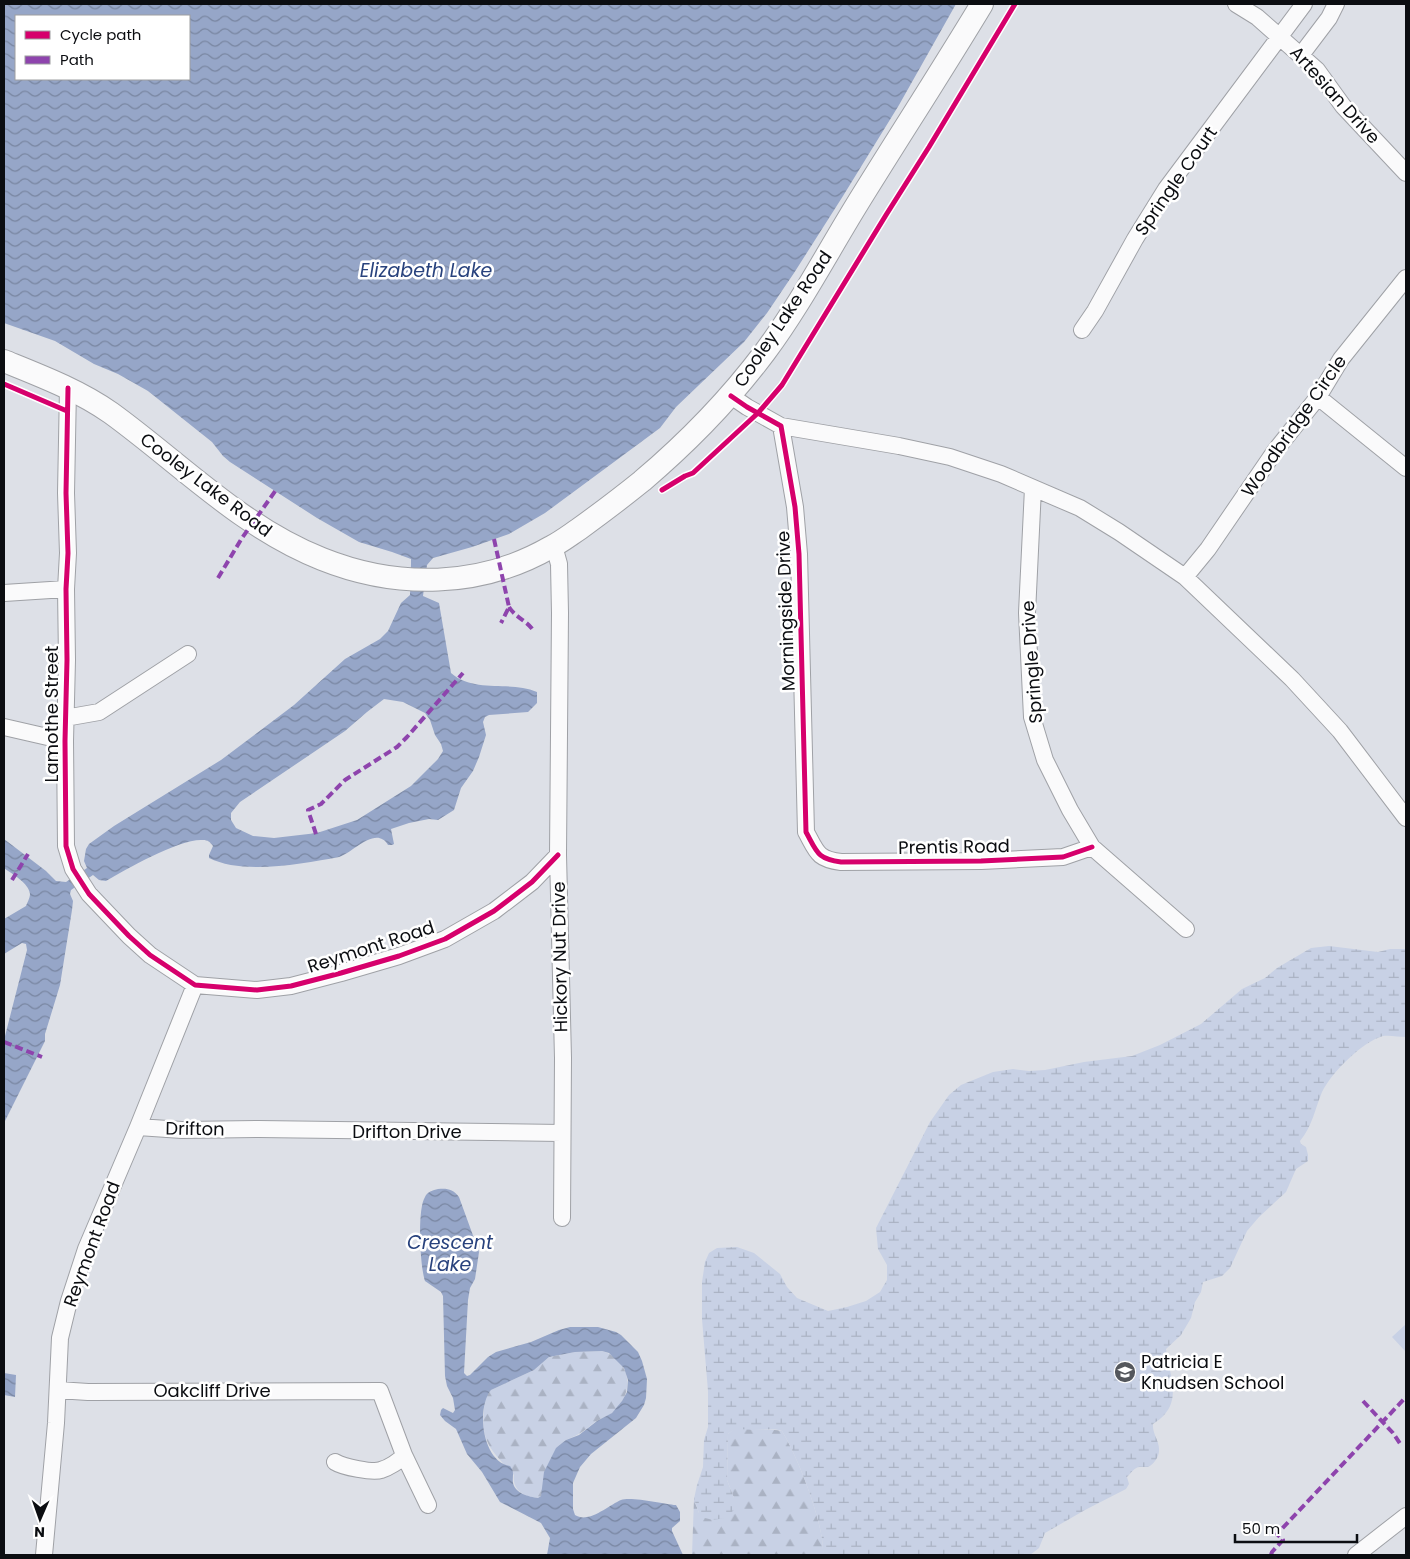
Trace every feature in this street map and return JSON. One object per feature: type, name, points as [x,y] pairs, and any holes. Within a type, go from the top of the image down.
[{"type":"main road","name":"Cooley Lake Road","points":[[4,361],[58,382],[108,411],[209,492],[270,534],[321,559],[360,572],[404,580],[434,581],[467,578],[500,570],[527,560],[554,546],[614,505],[660,466],[731,396],[766,350],[813,280],[855,208],[982,4]]},
{"type":"street","name":"Artesian Drive","points":[[1236,4],[1257,17],[1317,70],[1343,106],[1406,173]]},
{"type":"street","name":"Springle Court","points":[[1082,330],[1166,189],[1304,4]]},
{"type":"street","points":[[1301,55],[1329,18],[1336,4]]},
{"type":"street","name":"Woodbridge Circle","points":[[1185,577],[1208,549],[1275,451],[1318,397],[1341,359],[1406,278]]},
{"type":"street","name":"Lamothe Street","points":[[68,388],[65,718],[66,846],[73,869],[89,894],[150,955],[196,985]]},
{"type":"street","points":[[731,396],[781,426],[899,446],[950,457],[1001,474],[1080,508],[1119,532],[1185,577],[1292,679],[1340,731],[1406,818]]},
{"type":"street","points":[[1318,397],[1406,468]]},
{"type":"street","name":"Morningside Drive","points":[[781,426],[795,507],[799,554],[806,832],[817,853]]},
{"type":"street","name":"Springle Drive","points":[[1033,488],[1027,614],[1032,717],[1046,760],[1070,810],[1092,847],[1186,929]]},
{"type":"street","name":"Hickory Nut Drive","points":[[554,546],[559,564],[560,613],[558,855],[562,1058],[562,1218]]},
{"type":"street","points":[[4,593],[66,589]]},
{"type":"street","points":[[65,718],[99,712],[188,654]]},
{"type":"street","points":[[4,727],[65,741]]},
{"type":"street","name":"Prentis Road","points":[[817,853],[826,860],[840,862],[980,860],[1063,857],[1092,847]]},
{"type":"street","name":"Reymont Road","points":[[44,1555],[58,1390],[60,1338],[69,1301],[86,1250],[196,985],[257,990],[291,986],[399,956],[445,939],[494,911],[532,882],[558,855]]},
{"type":"street","name":"Drifton","points":[[138,1128],[182,1130],[251,1129]]},
{"type":"street","name":"Drifton Drive","points":[[251,1129],[562,1133]]},
{"type":"street","name":"Oakcliff Drive","points":[[58,1390],[88,1392],[380,1391],[404,1455]]},
{"type":"street","points":[[335,1462],[341,1466],[380,1470],[404,1455],[428,1505]]},
{"type":"street","points":[[1356,1555],[1406,1516]]},
{"type":"green space","points":[[1329,946],[1378,952],[1390,949],[1406,949],[1406,1037],[1383,1036],[1375,1039],[1357,1051],[1332,1076],[1322,1092],[1310,1124],[1300,1141],[1306,1147],[1308,1161],[1296,1169],[1286,1192],[1247,1231],[1230,1268],[1222,1276],[1203,1282],[1191,1318],[1181,1335],[1166,1349],[1173,1391],[1170,1407],[1153,1424],[1159,1447],[1158,1456],[1150,1466],[1136,1468],[1127,1477],[1129,1484],[1126,1489],[1045,1533],[1039,1548],[1030,1555],[823,1555],[820,1527],[815,1510],[803,1474],[782,1431],[740,1429],[728,1434],[727,1480],[734,1498],[734,1510],[725,1518],[713,1520],[705,1518],[699,1513],[694,1499],[703,1467],[704,1440],[708,1427],[708,1391],[702,1319],[702,1282],[705,1262],[709,1253],[717,1248],[737,1247],[754,1253],[780,1274],[787,1287],[797,1298],[828,1311],[866,1301],[880,1292],[887,1280],[887,1265],[878,1249],[876,1228],[930,1122],[949,1095],[961,1085],[993,1072],[1013,1069],[1045,1070],[1084,1062],[1132,1056],[1160,1045],[1201,1024],[1242,989],[1265,978],[1277,968],[1311,948]]},
{"type":"green space","points":[[1406,1324],[1406,1352],[1392,1337]]},
{"type":"green space","points":[[602,1351],[616,1358],[625,1371],[627,1376],[626,1394],[617,1409],[566,1440],[541,1496],[538,1498],[520,1492],[515,1485],[514,1475],[495,1454],[486,1440],[483,1422],[487,1395],[491,1390],[534,1370],[549,1357],[575,1352]]},
{"type":"green space","points":[[734,1429],[782,1431],[803,1474],[815,1510],[820,1527],[823,1555],[692,1555],[694,1499],[699,1513],[734,1498],[727,1480],[728,1434]]},
{"type":"water","name":"Elizabeth Lake","points":[[4,4],[956,4],[899,105],[843,196],[767,313],[744,342],[676,407],[660,428],[545,513],[509,534],[433,558],[427,565],[423,596],[439,603],[451,673],[471,683],[516,687],[537,692],[537,703],[528,712],[489,715],[485,717],[483,722],[486,735],[479,757],[473,771],[461,788],[454,810],[438,820],[429,819],[391,829],[394,844],[392,845],[388,845],[383,840],[377,838],[371,839],[345,855],[308,863],[255,867],[238,866],[209,858],[213,846],[206,840],[193,841],[154,855],[106,881],[99,880],[93,875],[71,890],[72,910],[60,985],[45,1034],[45,1041],[4,1123],[4,1040],[27,950],[26,944],[22,943],[4,954],[4,919],[26,906],[30,894],[27,886],[4,868],[4,839],[56,881],[66,882],[87,868],[84,861],[89,844],[114,826],[221,760],[294,705],[345,659],[380,639],[388,631],[401,603],[410,595],[411,559],[359,542],[317,518],[230,462],[212,442],[148,391],[118,374],[94,364],[55,341],[4,323]],"holes":[[[384,699],[403,702],[425,713],[430,720],[443,751],[438,759],[411,786],[357,820],[317,833],[274,838],[253,836],[236,828],[231,820],[231,813],[240,802],[345,731]]]},
{"type":"water","name":"Crescent Lake","points":[[436,1189],[450,1190],[459,1197],[479,1252],[475,1279],[470,1288],[468,1300],[464,1373],[467,1376],[470,1375],[488,1357],[496,1352],[531,1342],[570,1327],[598,1327],[621,1335],[638,1352],[642,1361],[647,1379],[646,1398],[636,1418],[591,1454],[580,1467],[573,1483],[573,1509],[575,1515],[586,1517],[593,1516],[616,1502],[626,1499],[676,1505],[680,1512],[680,1521],[672,1528],[672,1531],[683,1555],[547,1555],[550,1538],[541,1523],[500,1502],[482,1472],[467,1454],[456,1429],[440,1415],[443,1408],[453,1413],[455,1410],[445,1376],[443,1296],[441,1292],[425,1281],[420,1238],[422,1203],[427,1194]],"holes":[[[602,1351],[609,1353],[624,1368],[628,1380],[627,1392],[622,1401],[612,1413],[556,1448],[544,1472],[541,1496],[538,1498],[519,1492],[513,1483],[512,1468],[493,1455],[484,1433],[484,1409],[486,1398],[491,1390],[534,1370],[549,1357],[575,1352]]]},
{"type":"water","points":[[4,1373],[16,1375],[15,1397],[4,1395]]},
{"type":"marked path","points":[[218,578],[242,538],[276,490]]},
{"type":"marked path","points":[[494,539],[509,607],[501,623]]},
{"type":"marked path","points":[[509,607],[533,630]]},
{"type":"marked path","points":[[316,834],[308,810],[321,804],[345,780],[397,747],[463,673]]},
{"type":"marked path","points":[[12,880],[28,854]]},
{"type":"marked path","points":[[4,1042],[42,1057]]},
{"type":"marked path","points":[[1271,1555],[1283,1540],[1277,1534],[1406,1397]]},
{"type":"marked path","points":[[1363,1401],[1393,1433],[1401,1445]]},
{"type":"cycle path","points":[[662,490],[693,473],[758,413],[782,385],[1015,4]]},
{"type":"cycle path","points":[[4,384],[67,411]]},
{"type":"cycle path","points":[[68,388],[66,493],[68,553],[66,589],[66,846],[73,869],[89,894],[129,936],[150,955],[195,985],[257,990],[291,986],[399,956],[445,939],[494,911],[532,882],[558,855]]},
{"type":"cycle path","points":[[731,396],[781,426],[795,507],[799,554],[806,832],[819,853],[827,859],[841,862],[981,861],[1063,857],[1092,847]]},
{"type":"place","name":"Patricia E Knudsen School","points":[[1125,1372]]}]
